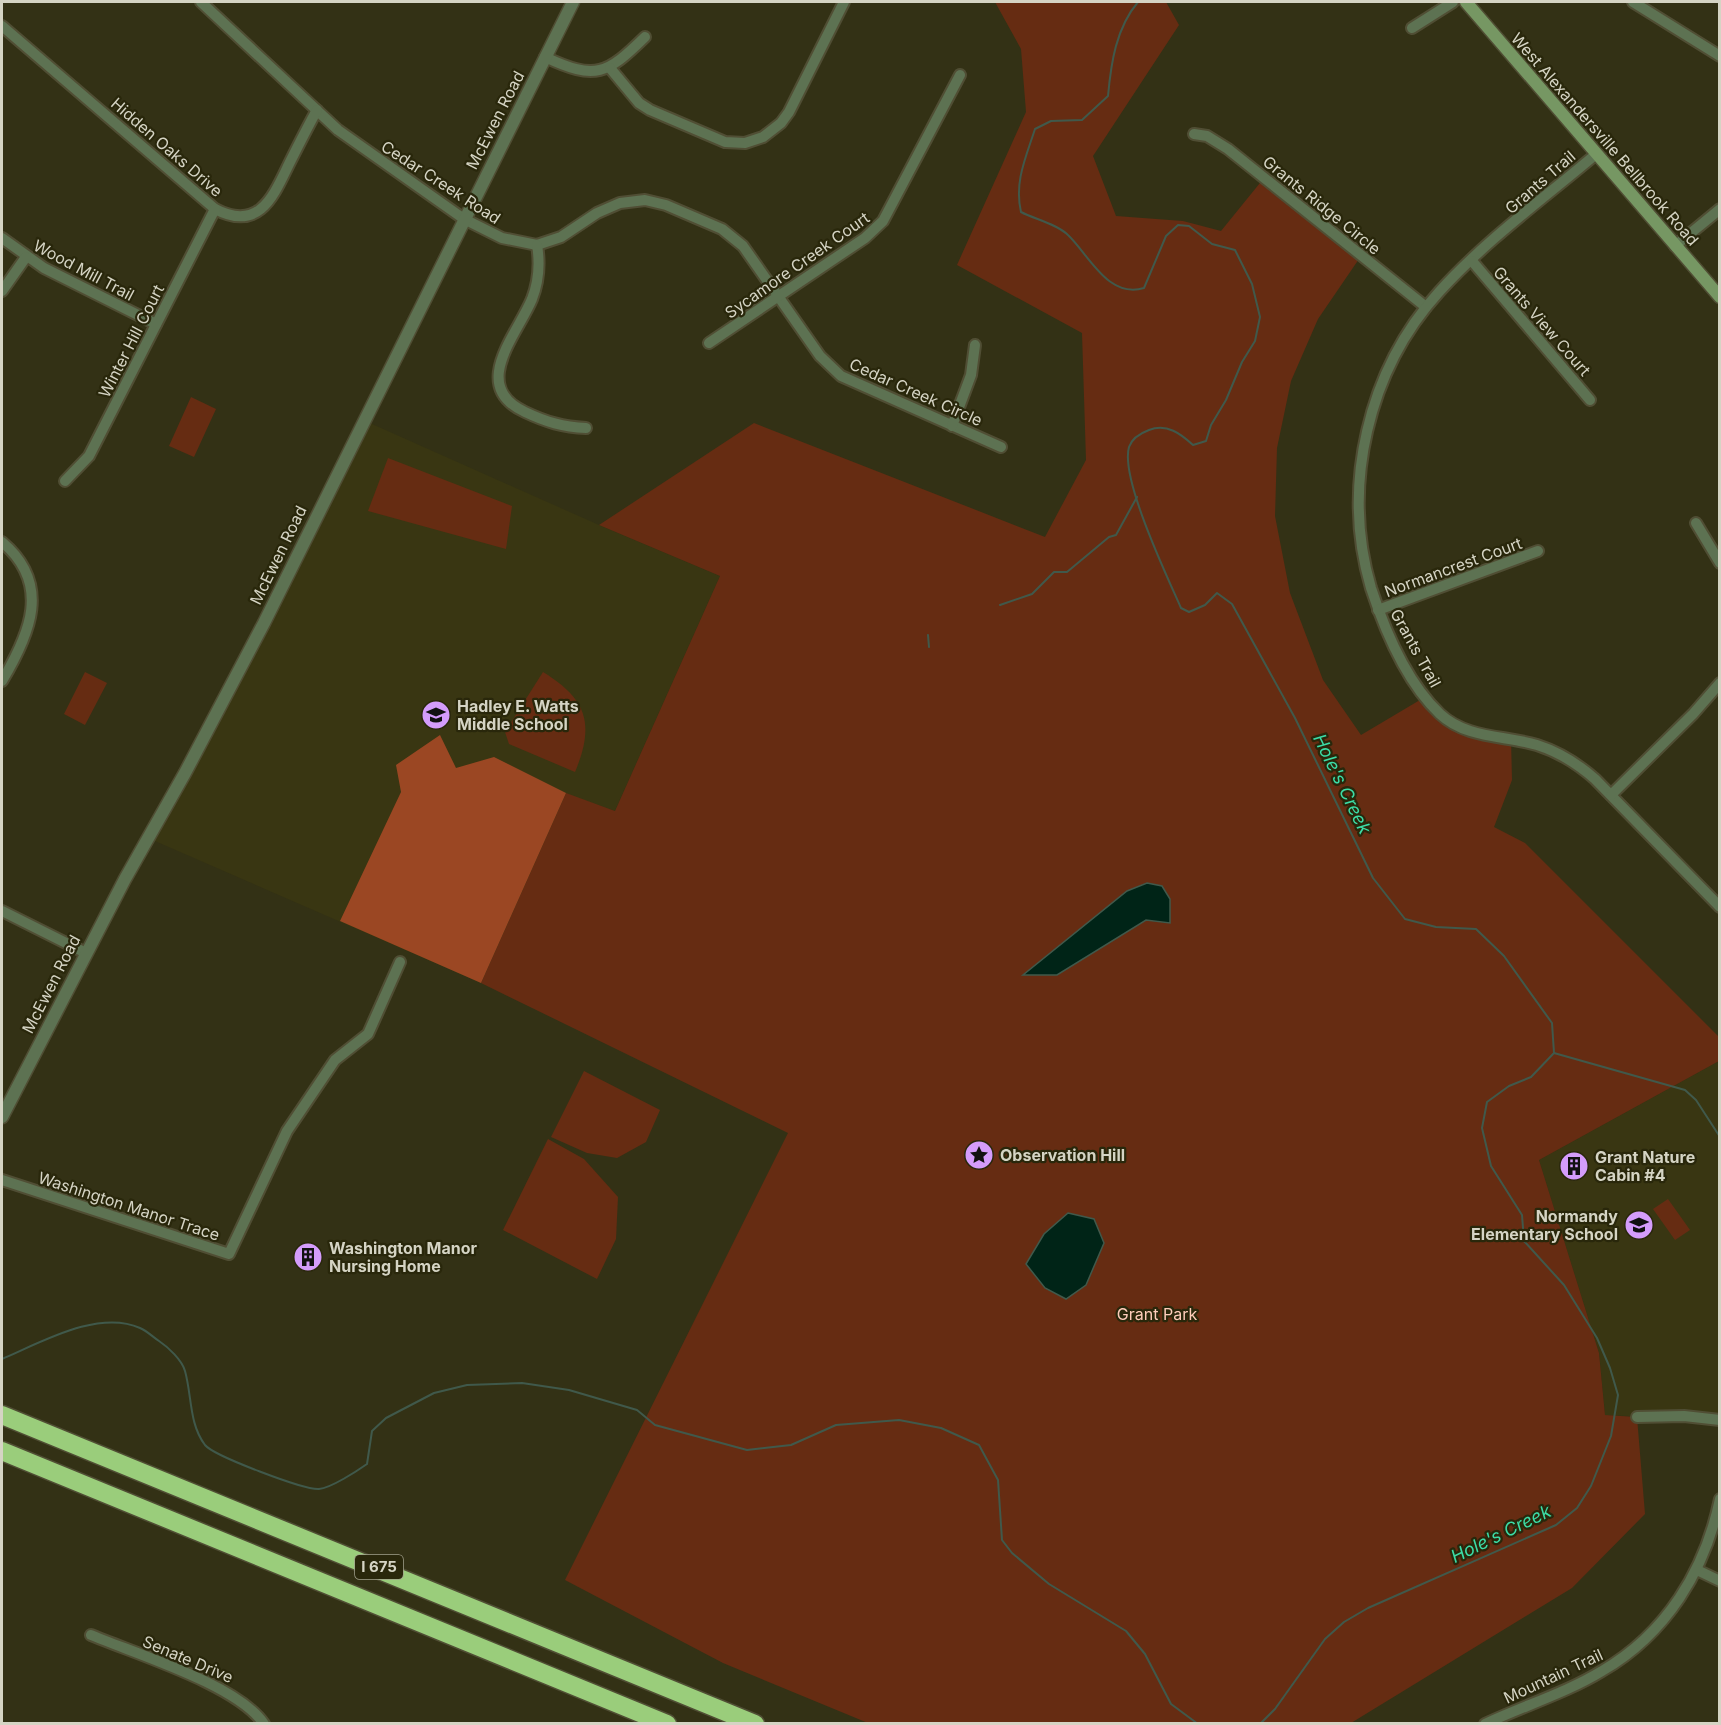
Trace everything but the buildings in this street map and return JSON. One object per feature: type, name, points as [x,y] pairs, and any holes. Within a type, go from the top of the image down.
[{"type":"highway","name":"I 675","points":[[2,1415],[755,1724]]},
{"type":"highway","name":"I 675","points":[[2,1451],[667,1724]]},
{"type":"main road","name":"West Alexandersville Bellbrook Road","points":[[1466,2],[1719,297]]},
{"type":"street","name":"Cedar Creek Road","points":[[201,2],[317,110],[367,152],[464,219],[502,238],[537,244],[561,237],[597,213],[620,203],[656,202],[722,229],[735,239],[801,330]]},
{"type":"street","name":"McEwen Road","points":[[2,1117],[86,954],[264,623],[573,2]]},
{"type":"street","points":[[610,68],[639,102],[650,110],[725,142],[755,141],[774,130],[789,112],[844,2]]},
{"type":"street","points":[[1412,28],[1453,2]]},
{"type":"street","points":[[1633,2],[1719,56]]},
{"type":"street","name":"Hidden Oaks Drive","points":[[2,26],[215,209],[235,217],[245,217],[267,205],[317,110]]},
{"type":"street","points":[[545,57],[577,70],[610,68],[645,36]]},
{"type":"street","name":"Sycamore Creek Court","points":[[709,343],[865,238],[883,221],[908,178],[960,75]]},
{"type":"street","name":"Grants Ridge Circle","points":[[1194,134],[1207,136],[1228,150],[1426,307]]},
{"type":"street","name":"Grants Trail","points":[[1595,154],[1472,261],[1426,307],[1405,337],[1375,401],[1362,457],[1360,530],[1368,578],[1378,610],[1409,671],[1425,697],[1443,716],[1478,734],[1535,744],[1561,754],[1586,771],[1719,907]]},
{"type":"street","points":[[1675,246],[1719,208]]},
{"type":"street","name":"Winter Hill Court","points":[[65,481],[89,456],[215,209]]},
{"type":"street","name":"Wood Mill Trail","points":[[2,238],[26,257],[156,324]]},
{"type":"street","points":[[537,244],[539,263],[536,288],[499,366],[500,388],[514,407],[566,428],[586,428]]},
{"type":"street","points":[[2,291],[26,257]]},
{"type":"street","name":"Grants View Court","points":[[1472,261],[1590,400]]},
{"type":"street","name":"Cedar Creek Circle","points":[[801,330],[820,356],[841,376],[1001,447]]},
{"type":"street","points":[[952,426],[971,375],[975,345]]},
{"type":"street","points":[[1696,523],[1719,563]]},
{"type":"street","points":[[2,542],[24,568],[33,602],[27,632],[2,681]]},
{"type":"street","name":"Normancrest Court","points":[[1378,610],[1538,551]]},
{"type":"street","points":[[1611,795],[1693,714],[1719,683]]},
{"type":"street","points":[[2,911],[86,954]]},
{"type":"street","name":"Washington Manor Trace","points":[[2,1180],[229,1254],[287,1131],[335,1060],[368,1034],[400,962]]},
{"type":"street","points":[[1637,1417],[1684,1416],[1719,1420]]},
{"type":"street","name":"Mountain Trail","points":[[1485,1724],[1585,1680],[1618,1661],[1663,1620],[1697,1570],[1710,1538],[1719,1499]]},
{"type":"street","points":[[1697,1570],[1719,1581]]},
{"type":"street","name":"Senate Drive","points":[[91,1635],[220,1688],[247,1704],[264,1724]]},
{"type":"shaded area","name":"Hadley E. Watts Middle School","points":[[363,420],[720,576],[615,811],[566,794],[481,983],[148,838]]},
{"type":"shaded area","points":[[440,735],[456,768],[494,757],[566,793],[481,983],[340,921],[401,792],[396,765]]},
{"type":"shaded area","points":[[1147,883],[1162,886],[1170,899],[1170,923],[1146,920],[1057,975],[1023,975],[1127,891]]},
{"type":"shaded area","name":"Normandy Elementary School","points":[[1719,1061],[1719,1420],[1605,1415],[1599,1353],[1539,1160]]},
{"type":"shaded area","points":[[1068,1213],[1094,1219],[1104,1243],[1086,1285],[1066,1299],[1045,1288],[1026,1264],[1044,1234]]},
{"type":"green space","name":"Grant Park","points":[[995,2],[1166,2],[1179,25],[1093,156],[1116,216],[1183,221],[1221,231],[1264,178],[1361,256],[1318,319],[1291,381],[1277,448],[1275,516],[1290,593],[1323,680],[1361,735],[1425,697],[1443,716],[1511,739],[1512,780],[1494,827],[1525,843],[1719,1037],[1719,1061],[1539,1160],[1599,1353],[1605,1415],[1637,1417],[1645,1514],[1572,1588],[1351,1723],[868,1723],[723,1663],[565,1580],[788,1133],[481,983],[566,793],[615,811],[720,576],[599,525],[754,423],[1045,537],[1086,460],[1082,333],[957,265],[1026,112],[1021,49]]},
{"type":"green space","points":[[191,397],[216,409],[194,457],[169,446]]},
{"type":"green space","points":[[388,458],[512,506],[506,549],[368,511]]},
{"type":"green space","points":[[85,672],[107,683],[85,725],[64,714]]},
{"type":"green space","points":[[543,672],[569,692],[583,714],[585,740],[575,772],[509,744],[505,732]]},
{"type":"green space","points":[[584,1071],[660,1110],[646,1142],[617,1158],[587,1153],[551,1137]]},
{"type":"green space","points":[[548,1139],[584,1159],[618,1197],[616,1239],[597,1279],[503,1230]]},
{"type":"green space","points":[[1668,1199],[1690,1230],[1675,1240],[1653,1209]]},
{"type":"waterway","name":"Hole's Creek","points":[[1138,2],[1124,23],[1116,46],[1108,96],[1082,120],[1051,121],[1035,129],[1020,180],[1021,212],[1063,231],[1076,243],[1100,273],[1120,287],[1131,290],[1144,288],[1166,236],[1178,225],[1189,226],[1212,244],[1235,250],[1252,284],[1260,317],[1255,341],[1211,425],[1206,441],[1193,445],[1179,434],[1162,428],[1146,431],[1132,441],[1129,447],[1128,462],[1131,481],[1146,527],[1181,608],[1189,612],[1205,605],[1217,593],[1232,604],[1295,718],[1373,878],[1405,919],[1436,927],[1476,929],[1504,956],[1552,1023],[1554,1053],[1531,1077],[1509,1086],[1487,1102],[1482,1128],[1491,1166],[1522,1215],[1524,1241],[1564,1285],[1597,1338],[1610,1368],[1618,1395],[1611,1436],[1591,1486],[1577,1508],[1556,1525],[1368,1608],[1344,1622],[1325,1639],[1275,1709],[1260,1724]]},
{"type":"waterway","points":[[1000,605],[1032,594],[1054,572],[1067,572],[1109,537],[1116,535],[1137,497]]},
{"type":"waterway","points":[[928,635],[929,647]]},
{"type":"waterway","points":[[1554,1053],[1685,1090],[1696,1100],[1720,1137]]},
{"type":"waterway","name":"Hole's Creek","points":[[2,1359],[51,1337],[88,1325],[124,1323],[140,1328],[148,1332],[178,1358],[187,1380],[193,1419],[205,1445],[224,1457],[260,1472],[319,1489],[351,1475],[367,1464],[372,1431],[386,1418],[434,1393],[467,1385],[522,1383],[569,1390],[637,1410],[655,1425],[747,1450],[791,1445],[836,1425],[899,1420],[941,1428],[979,1445],[998,1480],[1002,1540],[1012,1553],[1049,1584],[1126,1631],[1145,1654],[1171,1704],[1198,1724]]},
{"type":"place","name":"Hadley E. Watts Middle School","points":[[436,715]]},
{"type":"place","name":"Observation Hill","points":[[979,1155]]},
{"type":"place","name":"Grant Nature Cabin #4","points":[[1574,1166]]},
{"type":"place","name":"Normandy Elementary School","points":[[1639,1225]]},
{"type":"place","name":"Washington Manor Nursing Home","points":[[308,1257]]}]
